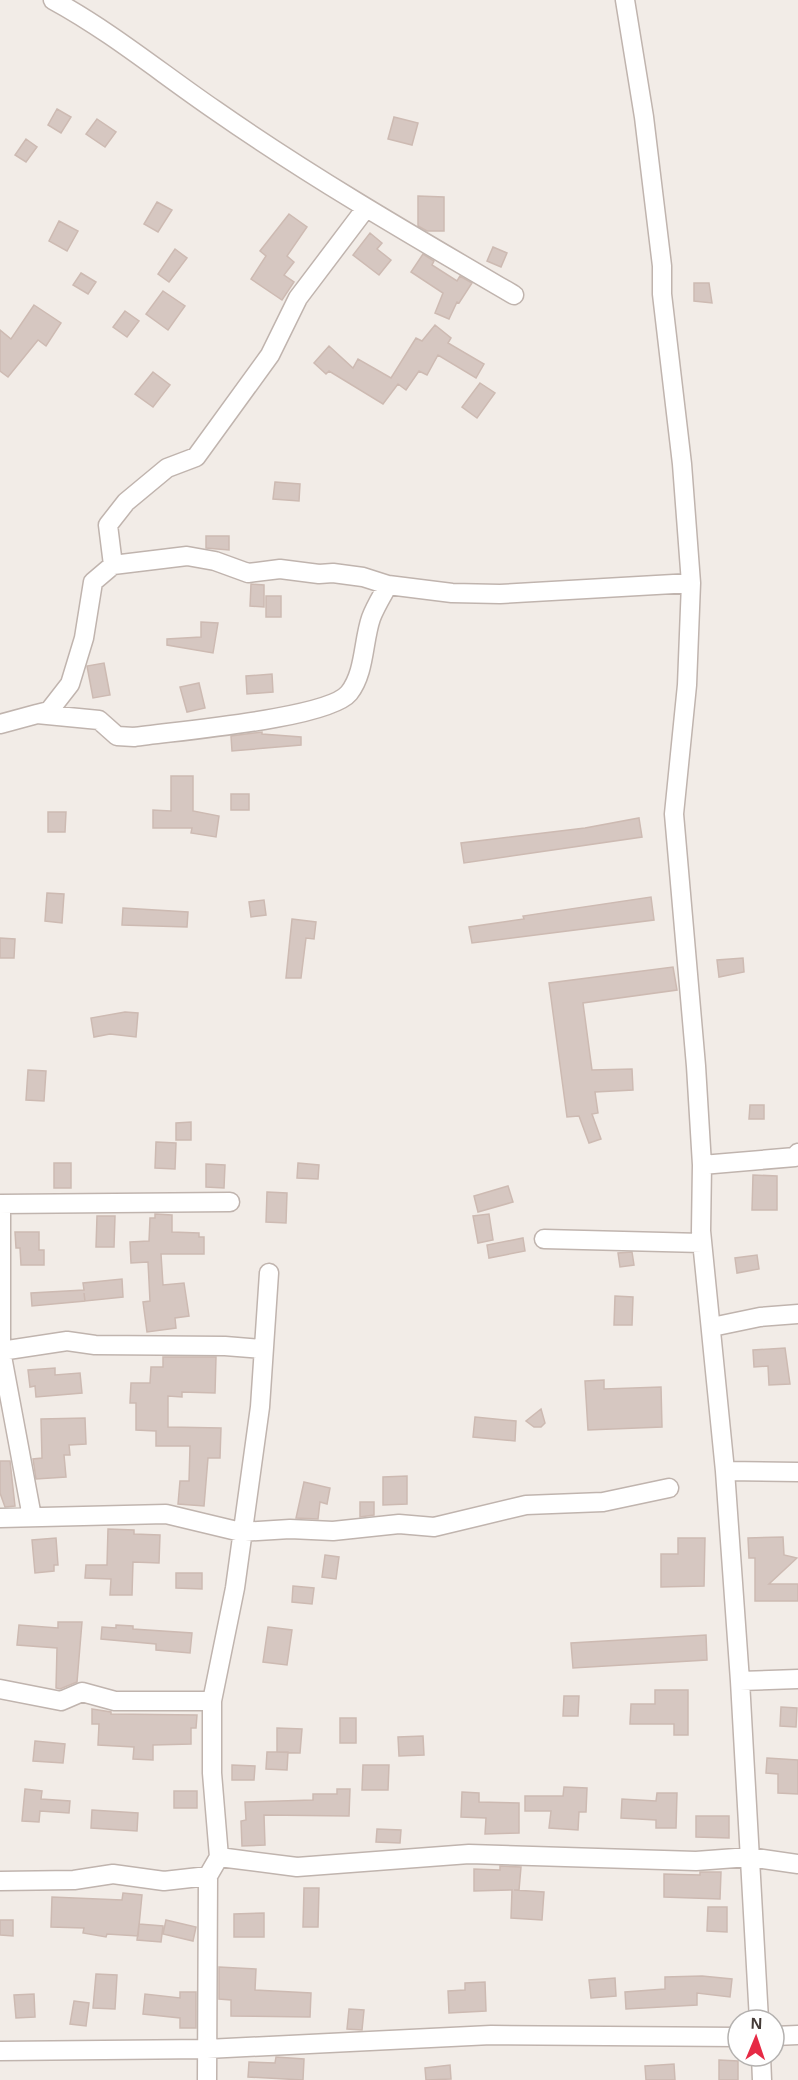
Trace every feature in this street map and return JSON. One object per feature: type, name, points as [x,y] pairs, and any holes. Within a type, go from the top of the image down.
[{"type":"street","points":[[53,0],[86,18],[216,111],[366,208],[514,295]]},
{"type":"street","points":[[625,0],[644,117],[662,266],[662,294],[682,464],[691,583],[687,685],[674,814],[696,1066],[702,1165],[702,1243],[725,1471],[740,1681],[758,2008]]},
{"type":"street","points":[[113,565],[108,525],[126,502],[167,468],[196,457],[270,355],[298,297],[366,208]]},
{"type":"street","points":[[0,724],[49,711],[70,684],[84,638],[93,582],[113,565],[187,556],[215,561],[248,573],[280,569],[319,574],[333,573],[388,585],[452,593],[500,594],[691,583]]},
{"type":"street","points":[[37,714],[99,720],[117,736],[134,737],[311,712],[341,700],[350,692],[364,654],[371,619],[388,585]]},
{"type":"street","points":[[702,1165],[795,1157],[798,1153]]},
{"type":"street","points":[[32,1517],[1,1351],[0,1204],[230,1202]]},
{"type":"street","points":[[544,1239],[702,1243]]},
{"type":"street","points":[[207,2080],[208,1876],[219,1857],[212,1773],[212,1701],[235,1588],[260,1407],[268,1273]]},
{"type":"street","points":[[712,1327],[760,1317],[798,1314]]},
{"type":"street","points":[[1,1351],[67,1341],[95,1345],[225,1346],[263,1349]]},
{"type":"street","points":[[725,1471],[798,1472]]},
{"type":"street","points":[[0,1518],[166,1514],[241,1532],[290,1528],[333,1531],[399,1524],[434,1527],[526,1505],[603,1502],[669,1488]]},
{"type":"street","points":[[740,1681],[798,1679]]},
{"type":"street","points":[[0,1689],[61,1701],[82,1692],[115,1701],[212,1701]]},
{"type":"street","points":[[219,1857],[297,1867],[469,1854],[597,1856],[696,1861],[749,1857],[798,1864]]},
{"type":"street","points":[[0,1881],[74,1880],[112,1874],[164,1881],[208,1876]]},
{"type":"street","points":[[0,2051],[207,2049],[491,2035],[726,2037]]},
{"type":"building","points":[[57,109],[71,117],[61,133],[48,125]]},
{"type":"building","points":[[394,117],[418,123],[412,145],[388,139]]},
{"type":"building","points":[[97,119],[116,132],[105,147],[86,134]]},
{"type":"building","points":[[26,139],[37,147],[26,162],[15,155]]},
{"type":"building","points":[[418,196],[444,197],[444,231],[427,231],[418,226]]},
{"type":"building","points":[[157,202],[172,210],[158,232],[144,224]]},
{"type":"building","points":[[289,214],[307,227],[287,256],[294,262],[284,275],[294,282],[282,300],[251,279],[266,256],[260,251]]},
{"type":"building","points":[[59,221],[78,231],[67,251],[49,241]]},
{"type":"building","points":[[370,233],[382,243],[377,249],[391,260],[379,275],[353,255]]},
{"type":"building","points":[[493,247],[507,253],[501,267],[487,261]]},
{"type":"building","points":[[175,249],[187,258],[169,282],[158,274]]},
{"type":"building","points":[[423,254],[434,261],[432,265],[457,281],[460,276],[472,283],[459,303],[457,302],[449,319],[435,313],[443,293],[411,272]]},
{"type":"building","points":[[81,273],[96,282],[88,294],[73,285]]},
{"type":"building","points":[[694,283],[709,283],[712,303],[694,301]]},
{"type":"building","points":[[163,291],[185,306],[168,330],[146,314]]},
{"type":"building","points":[[34,305],[61,323],[46,346],[38,340],[8,377],[0,371],[0,330],[11,339]]},
{"type":"building","points":[[125,311],[139,321],[127,337],[113,327]]},
{"type":"building","points":[[435,325],[451,338],[448,343],[484,364],[476,378],[438,355],[427,375],[419,371],[406,390],[398,384],[383,404],[329,371],[326,374],[314,363],[329,346],[353,368],[358,359],[391,378],[416,338],[422,341]]},
{"type":"building","points":[[153,372],[170,385],[153,407],[135,394]]},
{"type":"building","points":[[480,383],[495,393],[477,418],[462,407]]},
{"type":"building","points":[[275,482],[300,484],[299,501],[273,499]]},
{"type":"building","points":[[206,536],[229,536],[229,550],[206,548]]},
{"type":"building","points":[[251,584],[264,585],[264,607],[250,606]]},
{"type":"building","points":[[266,596],[281,596],[281,617],[266,617]]},
{"type":"building","points":[[201,622],[218,623],[213,653],[167,645],[167,639],[201,637]]},
{"type":"building","points":[[104,663],[110,695],[93,698],[87,666]]},
{"type":"building","points":[[272,674],[273,692],[247,694],[246,676]]},
{"type":"building","points":[[199,683],[205,708],[187,712],[180,687]]},
{"type":"building","points":[[262,732],[262,734],[301,737],[301,745],[232,751],[231,736]]},
{"type":"building","points":[[171,776],[193,776],[193,811],[219,816],[216,837],[191,833],[192,828],[153,828],[153,810],[171,811]]},
{"type":"building","points":[[231,794],[249,794],[249,810],[231,810]]},
{"type":"building","points":[[48,812],[66,812],[65,832],[48,832]]},
{"type":"building","points":[[639,818],[642,837],[464,863],[461,843],[585,828]]},
{"type":"building","points":[[47,893],[64,894],[62,923],[45,921]]},
{"type":"building","points":[[651,897],[654,920],[472,943],[469,927],[524,919],[523,916]]},
{"type":"building","points":[[264,900],[266,915],[251,917],[249,902]]},
{"type":"building","points":[[123,908],[188,912],[187,927],[122,925]]},
{"type":"building","points":[[292,919],[316,922],[314,939],[306,938],[301,978],[286,978]]},
{"type":"building","points":[[0,938],[15,939],[14,958],[0,958]]},
{"type":"building","points":[[743,958],[744,972],[719,977],[717,960]]},
{"type":"building","points":[[673,967],[677,990],[583,1003],[592,1070],[632,1069],[633,1090],[595,1092],[598,1113],[592,1114],[601,1139],[589,1143],[579,1116],[567,1117],[549,983]]},
{"type":"building","points":[[125,1012],[138,1013],[136,1037],[110,1034],[94,1037],[91,1018]]},
{"type":"building","points":[[28,1070],[46,1071],[44,1101],[26,1100]]},
{"type":"building","points":[[750,1105],[764,1105],[764,1119],[749,1119]]},
{"type":"building","points":[[191,1122],[191,1140],[176,1140],[176,1123]]},
{"type":"building","points":[[156,1142],[176,1143],[175,1169],[155,1168]]},
{"type":"building","points":[[54,1163],[71,1163],[71,1188],[54,1188]]},
{"type":"building","points":[[298,1163],[319,1165],[318,1179],[297,1178]]},
{"type":"building","points":[[206,1164],[225,1165],[224,1188],[206,1187]]},
{"type":"building","points":[[753,1175],[777,1176],[777,1210],[752,1210]]},
{"type":"building","points":[[508,1186],[513,1202],[478,1212],[474,1196]]},
{"type":"building","points":[[267,1192],[287,1193],[286,1223],[266,1222]]},
{"type":"building","points":[[155,1214],[172,1215],[172,1232],[199,1233],[199,1237],[204,1237],[204,1254],[161,1254],[163,1285],[184,1283],[189,1316],[175,1318],[176,1328],[147,1332],[143,1302],[150,1301],[148,1262],[131,1263],[130,1242],[149,1241],[150,1218],[155,1218]]},
{"type":"building","points":[[489,1214],[493,1240],[478,1243],[473,1216]]},
{"type":"building","points":[[97,1216],[115,1216],[114,1247],[96,1247]]},
{"type":"building","points":[[15,1232],[39,1232],[39,1250],[44,1250],[44,1265],[21,1265],[20,1248],[16,1248]]},
{"type":"building","points":[[523,1238],[525,1251],[489,1258],[487,1245]]},
{"type":"building","points":[[632,1252],[634,1265],[620,1267],[618,1253]]},
{"type":"building","points":[[757,1255],[759,1269],[737,1273],[735,1258]]},
{"type":"building","points":[[122,1279],[123,1297],[32,1306],[31,1293],[84,1290],[83,1283]]},
{"type":"building","points":[[615,1296],[633,1297],[632,1325],[614,1325]]},
{"type":"building","points":[[785,1348],[790,1384],[769,1385],[768,1366],[754,1367],[753,1350]]},
{"type":"building","points":[[163,1357],[216,1357],[215,1393],[182,1392],[182,1397],[168,1396],[168,1427],[221,1428],[220,1458],[208,1458],[204,1506],[178,1504],[180,1481],[189,1481],[190,1446],[156,1446],[156,1431],[136,1430],[136,1403],[130,1403],[131,1383],[150,1383],[151,1367],[163,1367]]},
{"type":"building","points":[[55,1368],[55,1375],[80,1373],[82,1393],[36,1397],[35,1386],[30,1387],[28,1370]]},
{"type":"building","points":[[604,1380],[604,1389],[661,1387],[662,1427],[588,1430],[585,1381]]},
{"type":"building","points":[[541,1409],[545,1423],[541,1427],[534,1427],[526,1421]]},
{"type":"building","points":[[475,1417],[516,1421],[515,1441],[473,1437]]},
{"type":"building","points":[[85,1418],[86,1444],[69,1445],[70,1455],[64,1455],[66,1477],[36,1479],[33,1459],[42,1458],[41,1419]]},
{"type":"building","points":[[0,1461],[10,1461],[15,1506],[5,1507],[0,1493]]},
{"type":"building","points":[[407,1476],[407,1504],[383,1505],[383,1477]]},
{"type":"building","points":[[304,1482],[330,1488],[327,1504],[320,1502],[318,1519],[296,1518]]},
{"type":"building","points":[[360,1502],[374,1502],[374,1515],[360,1517]]},
{"type":"building","points":[[108,1529],[134,1530],[134,1534],[160,1535],[159,1563],[133,1562],[132,1595],[110,1595],[111,1579],[85,1578],[86,1565],[107,1565]]},
{"type":"building","points":[[783,1537],[784,1555],[797,1558],[769,1584],[798,1584],[798,1601],[755,1601],[755,1558],[749,1558],[748,1538]]},
{"type":"building","points":[[56,1538],[58,1565],[54,1565],[54,1571],[35,1573],[32,1540]]},
{"type":"building","points":[[678,1538],[705,1538],[704,1586],[661,1587],[661,1554],[678,1554]]},
{"type":"building","points":[[325,1555],[339,1557],[336,1579],[322,1577]]},
{"type":"building","points":[[176,1573],[202,1573],[202,1589],[176,1588]]},
{"type":"building","points":[[293,1586],[314,1588],[312,1604],[292,1602]]},
{"type":"building","points":[[58,1622],[82,1622],[77,1682],[60,1689],[56,1688],[57,1648],[17,1645],[19,1625],[58,1628]]},
{"type":"building","points":[[116,1625],[133,1626],[133,1629],[192,1633],[190,1653],[156,1650],[156,1644],[101,1639],[102,1627],[116,1628]]},
{"type":"building","points":[[268,1627],[292,1630],[287,1665],[263,1662]]},
{"type":"building","points":[[706,1635],[707,1660],[573,1668],[571,1643]]},
{"type":"building","points":[[655,1690],[688,1690],[688,1735],[674,1735],[674,1724],[630,1724],[631,1704],[655,1704]]},
{"type":"building","points":[[564,1696],[579,1696],[578,1716],[563,1716]]},
{"type":"building","points":[[781,1707],[797,1708],[796,1727],[780,1726]]},
{"type":"building","points":[[92,1709],[111,1712],[111,1714],[197,1715],[196,1728],[191,1728],[191,1744],[153,1745],[153,1760],[133,1759],[134,1747],[98,1745],[99,1724],[92,1724]]},
{"type":"building","points":[[340,1718],[356,1718],[356,1743],[340,1743]]},
{"type":"building","points":[[277,1728],[302,1729],[300,1753],[277,1752]]},
{"type":"building","points":[[423,1736],[424,1755],[399,1756],[398,1737]]},
{"type":"building","points":[[35,1741],[65,1744],[63,1763],[33,1761]]},
{"type":"building","points":[[267,1752],[288,1752],[287,1770],[266,1769]]},
{"type":"building","points":[[767,1758],[798,1760],[798,1794],[778,1793],[778,1774],[766,1773]]},
{"type":"building","points":[[232,1765],[255,1766],[254,1780],[232,1780]]},
{"type":"building","points":[[363,1765],[389,1765],[388,1790],[362,1790]]},
{"type":"building","points":[[564,1787],[587,1788],[586,1812],[579,1812],[578,1830],[549,1828],[551,1811],[525,1811],[525,1796],[563,1796]]},
{"type":"building","points":[[25,1789],[42,1791],[41,1799],[70,1801],[69,1813],[40,1811],[39,1822],[22,1821]]},
{"type":"building","points":[[337,1789],[350,1789],[349,1816],[264,1815],[265,1845],[242,1846],[241,1821],[246,1820],[245,1802],[313,1800],[313,1794],[337,1794]]},
{"type":"building","points":[[174,1791],[197,1791],[197,1808],[174,1808]]},
{"type":"building","points":[[462,1792],[479,1793],[479,1802],[519,1803],[519,1833],[485,1834],[486,1818],[461,1817]]},
{"type":"building","points":[[657,1793],[677,1793],[676,1828],[656,1828],[656,1820],[621,1818],[622,1799],[656,1801]]},
{"type":"building","points":[[92,1810],[138,1813],[137,1831],[91,1828]]},
{"type":"building","points":[[696,1816],[729,1816],[729,1838],[696,1837]]},
{"type":"building","points":[[377,1829],[401,1830],[400,1843],[376,1842]]},
{"type":"building","points":[[500,1866],[521,1867],[519,1890],[514,1890],[544,1892],[542,1920],[511,1918],[512,1890],[474,1891],[474,1869],[500,1870]]},
{"type":"building","points":[[700,1872],[721,1872],[720,1899],[664,1897],[664,1874],[700,1875]]},
{"type":"building","points":[[304,1888],[319,1888],[318,1927],[303,1927]]},
{"type":"building","points":[[123,1893],[142,1895],[138,1936],[107,1934],[106,1937],[83,1933],[84,1928],[51,1927],[52,1897],[122,1900]]},
{"type":"building","points":[[708,1907],[727,1907],[727,1932],[707,1931]]},
{"type":"building","points":[[264,1913],[264,1937],[234,1937],[234,1914]]},
{"type":"building","points":[[0,1920],[13,1920],[13,1936],[0,1935]]},
{"type":"building","points":[[166,1920],[196,1927],[193,1941],[163,1934]]},
{"type":"building","points":[[139,1924],[163,1926],[161,1942],[137,1940]]},
{"type":"building","points":[[219,1967],[256,1969],[255,1990],[311,1993],[310,2017],[231,2016],[231,2000],[219,1999]]},
{"type":"building","points":[[96,1974],[117,1975],[115,2009],[93,2008]]},
{"type":"building","points":[[702,1976],[732,1979],[730,1997],[697,1993],[697,2005],[626,2009],[625,1992],[665,1989],[665,1977]]},
{"type":"building","points":[[615,1978],[616,1996],[591,1998],[589,1980]]},
{"type":"building","points":[[485,1982],[486,2011],[449,2013],[448,1991],[465,1990],[465,1983]]},
{"type":"building","points":[[180,1992],[196,1992],[196,2028],[180,2028],[180,2018],[143,2014],[145,1994],[180,1998]]},
{"type":"building","points":[[34,1994],[35,2017],[16,2018],[14,1995]]},
{"type":"building","points":[[74,2001],[89,2003],[86,2026],[70,2024]]},
{"type":"building","points":[[349,2009],[364,2010],[362,2030],[347,2029]]},
{"type":"building","points":[[276,2057],[304,2059],[303,2080],[248,2077],[249,2062],[275,2063]]},
{"type":"building","points":[[719,2060],[726,2060],[726,2068],[738,2068],[738,2080],[719,2080]]},
{"type":"building","points":[[674,2064],[675,2080],[646,2080],[645,2066]]},
{"type":"building","points":[[450,2065],[451,2079],[426,2080],[425,2068]]}]
